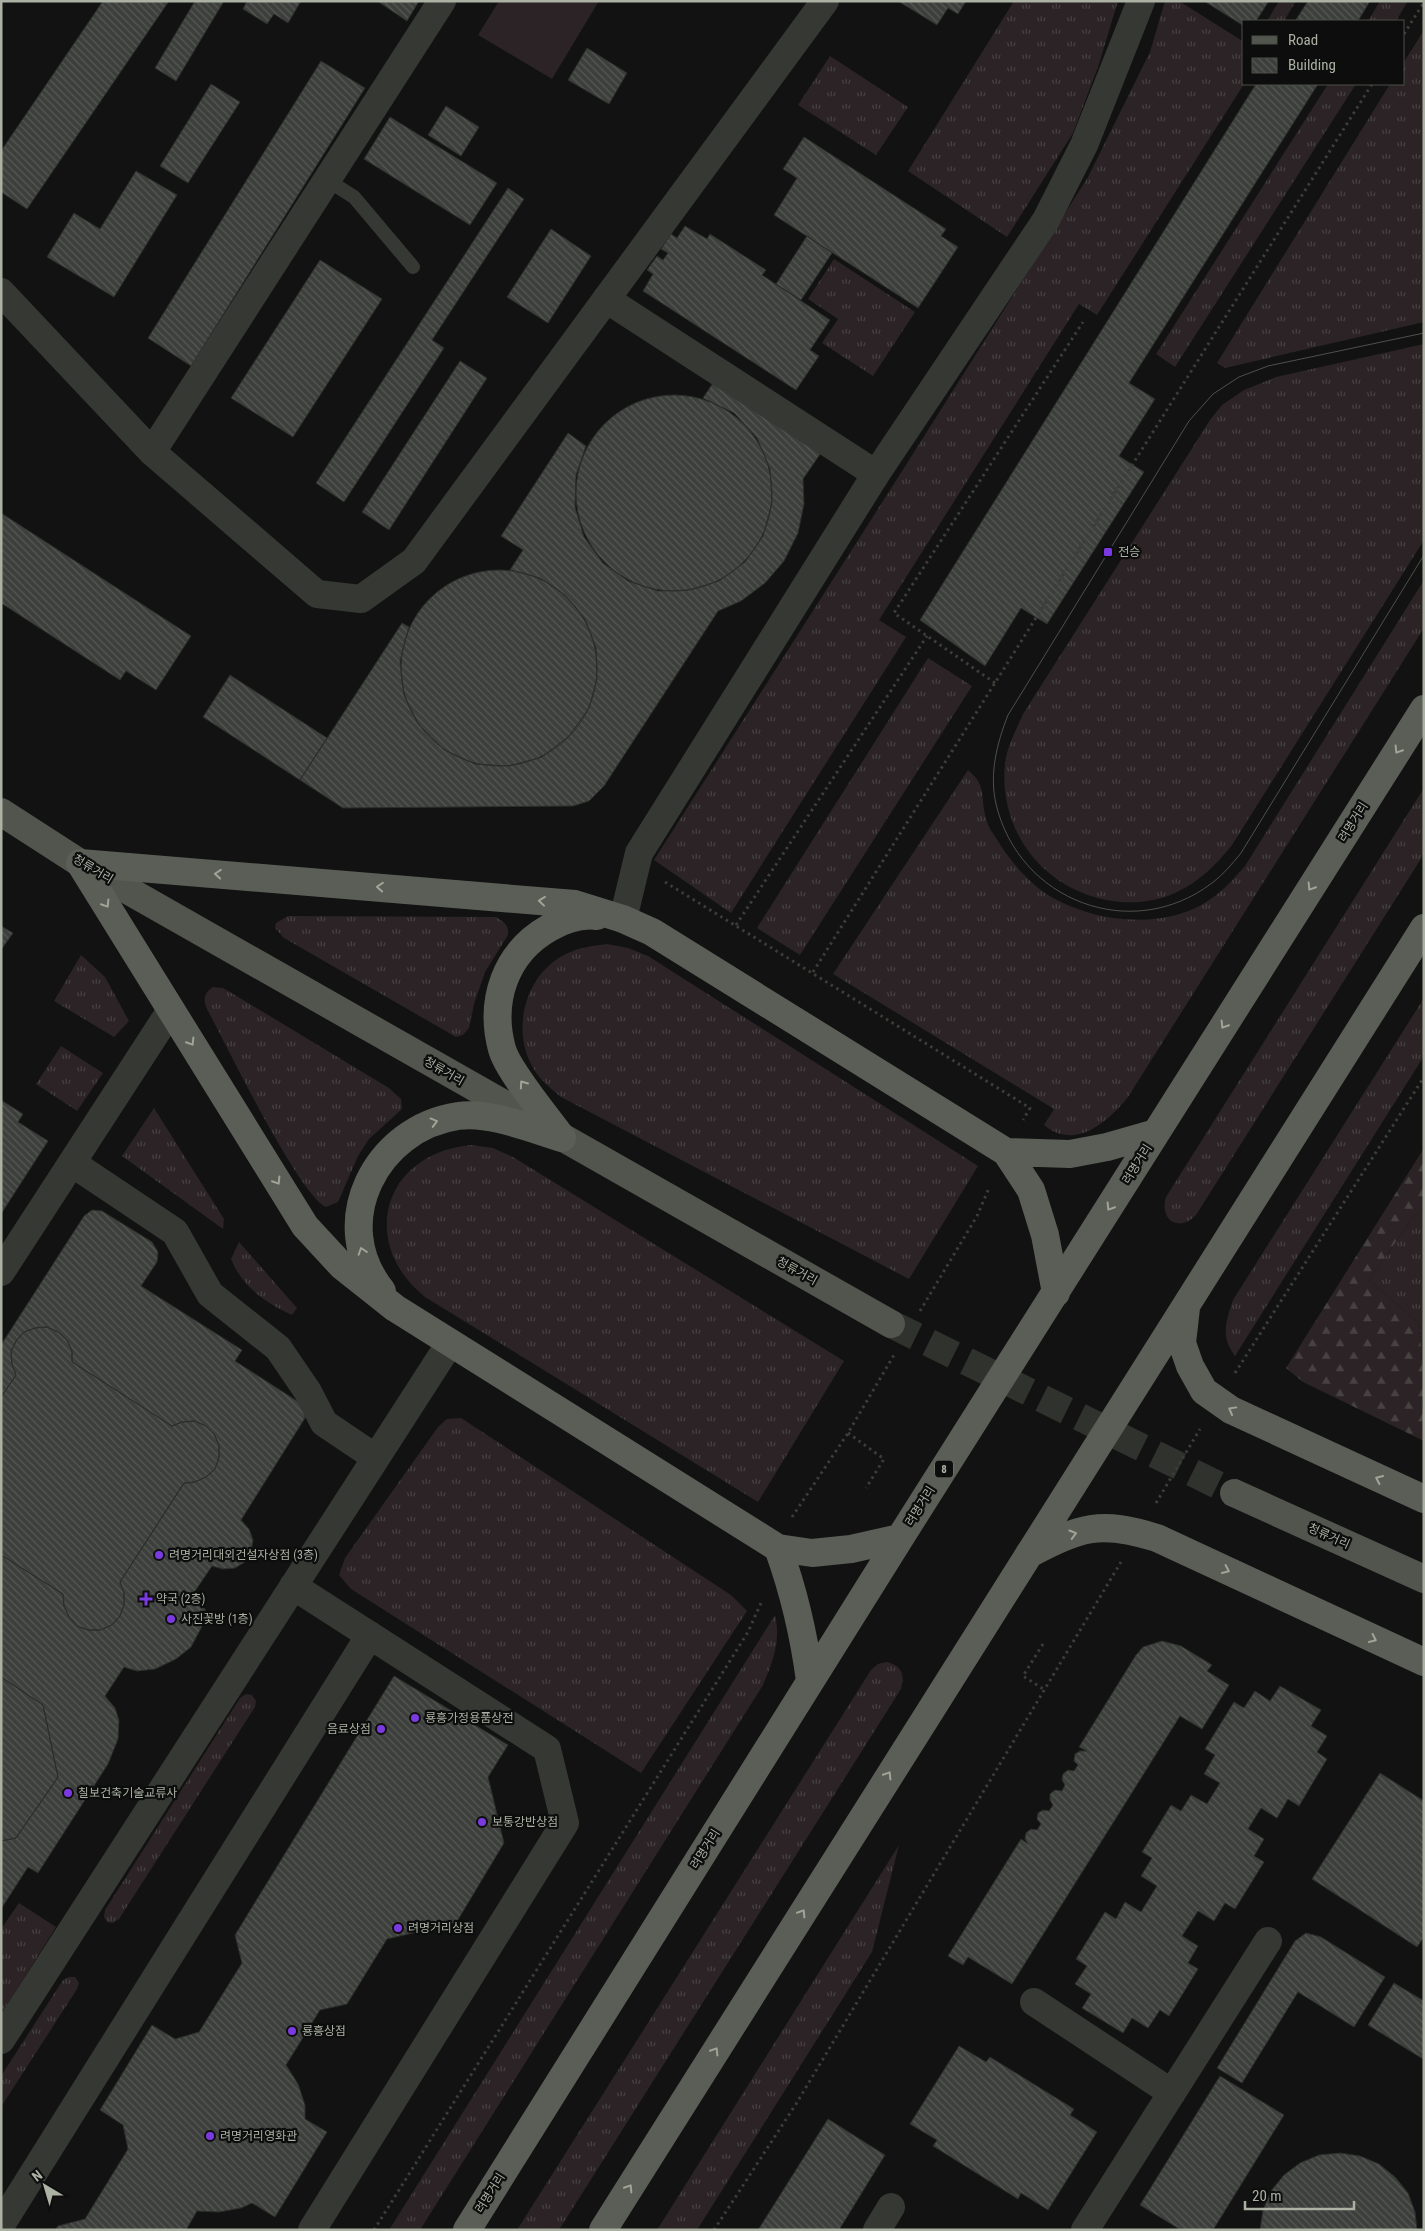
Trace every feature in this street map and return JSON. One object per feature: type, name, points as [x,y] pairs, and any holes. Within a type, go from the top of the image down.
[{"type":"highway","name":"려명거리","points":[[467,2230],[810,1681],[1424,709]]},
{"type":"highway","points":[[80,863],[549,901],[575,904],[623,919],[652,932],[1006,1152],[1032,1190],[1045,1235],[1056,1293]]},
{"type":"highway","points":[[80,863],[305,1226],[342,1266],[395,1308],[778,1548],[812,1553],[852,1549],[900,1538]]},
{"type":"highway","points":[[562,1138],[502,1051],[496,1020],[500,989],[512,960],[534,937],[561,921],[592,915],[623,919]]},
{"type":"highway","points":[[603,2230],[1424,928]]},
{"type":"highway","points":[[395,1308],[371,1278],[360,1242],[360,1204],[374,1169],[396,1143],[426,1124],[460,1116],[494,1118],[562,1138]]},
{"type":"highway","points":[[1006,1152],[1070,1154],[1108,1147],[1156,1134]]},
{"type":"highway","points":[[1186,1304],[1182,1343],[1187,1358],[1204,1391],[1231,1410],[1424,1499]]},
{"type":"highway","points":[[1029,1554],[1060,1538],[1096,1527],[1124,1528],[1157,1538],[1424,1662]]},
{"type":"highway","points":[[778,1548],[793,1591],[804,1638],[810,1681]]},
{"type":"main road","name":"청류거리","points":[[1,812],[80,863],[891,1324]]},
{"type":"main road","name":"청류거리","points":[[1234,1493],[1424,1579]]},
{"type":"street","points":[[152,452],[442,1]]},
{"type":"street","points":[[1,292],[152,452],[317,594],[361,599],[414,561],[825,1]]},
{"type":"street","points":[[623,919],[639,853],[876,474],[1046,220],[1084,145],[1141,1]]},
{"type":"street","points":[[606,299],[876,474]]},
{"type":"street","points":[[1,1272],[172,1010]]},
{"type":"street","points":[[72,1163],[175,1232],[210,1294],[278,1348],[308,1392],[324,1422],[376,1458]]},
{"type":"street","points":[[1,2040],[450,1343]]},
{"type":"street","points":[[293,1586],[547,1749],[565,1823],[312,2230]]},
{"type":"street","points":[[1,2225],[370,1635]]},
{"type":"street","points":[[1085,2230],[1268,1942]]},
{"type":"street","points":[[1034,2002],[1172,2093]]},
{"type":"street","points":[[877,2230],[892,2207]]},
{"type":"lane","points":[[327,180],[354,198],[413,267]]},
{"type":"path","points":[[1405,32],[1424,2]]},
{"type":"path","points":[[813,972],[1371,85]]},
{"type":"path","points":[[996,683],[894,613],[1083,322]]},
{"type":"path","points":[[736,926],[927,636]]},
{"type":"path","points":[[714,2230],[796,2104],[1217,1400],[1424,1077]]},
{"type":"path","points":[[848,1433],[884,1459],[866,1488]]},
{"type":"path","points":[[1043,1644],[1023,1676],[1045,1690]]},
{"type":"green space","points":[[499,1],[599,1],[552,79],[478,35]]},
{"type":"green space","points":[[1014,1],[1118,1],[1098,67],[1073,133],[1007,237],[908,171]]},
{"type":"green space","points":[[1165,1],[1179,1],[1242,41],[1243,85],[1097,315],[1079,304],[879,620],[906,637],[731,913],[654,860],[1088,177],[1150,52]]},
{"type":"green space","points":[[1279,1],[1296,1],[1285,20],[1268,20]]},
{"type":"green space","points":[[1380,1],[1408,1],[1397,20],[1369,20]]},
{"type":"green space","points":[[1424,30],[1424,322],[1225,368],[1217,363],[1389,85],[1405,85],[1405,60]]},
{"type":"green space","points":[[830,56],[908,107],[876,155],[798,105]]},
{"type":"green space","points":[[1327,85],[1355,85],[1175,367],[1156,354]]},
{"type":"green space","points":[[834,259],[915,312],[873,376],[822,343],[838,319],[808,299]]},
{"type":"green space","points":[[1424,344],[1424,540],[1232,845],[1213,866],[1184,889],[1152,900],[1136,902],[1112,901],[1088,895],[1066,885],[1047,871],[1031,854],[1018,835],[1009,813],[1005,789],[1005,764],[1012,738],[1023,714],[1210,420],[1222,405],[1244,390],[1276,377]]},
{"type":"green space","points":[[1424,580],[1424,628],[1128,1097],[1101,1124],[1079,1134],[1067,1135],[1056,1132],[1044,1125],[1054,1109],[833,974],[968,770],[980,785],[987,823],[991,831],[1028,879],[1053,898],[1089,913],[1108,917],[1148,919],[1186,912],[1215,896],[1245,866]]},
{"type":"green space","points":[[928,658],[972,686],[800,955],[757,928]]},
{"type":"green space","points":[[1424,788],[1424,854],[1196,1215],[1183,1223],[1172,1221],[1165,1212],[1166,1197]]},
{"type":"green space","points":[[288,916],[496,917],[505,924],[508,929],[508,935],[485,972],[474,1004],[469,1028],[463,1035],[456,1037],[284,938],[275,928],[276,923]]},
{"type":"green space","points":[[607,944],[628,948],[648,956],[978,1166],[909,1279],[561,1097],[541,1079],[532,1066],[526,1051],[523,1035],[526,1003],[532,988],[541,974],[552,963],[566,954],[581,948]]},
{"type":"green space","points":[[81,955],[105,977],[129,1021],[114,1037],[54,1001]]},
{"type":"green space","points":[[213,987],[223,988],[235,995],[389,1088],[401,1099],[402,1109],[369,1139],[358,1156],[338,1202],[326,1207],[314,1196],[298,1176],[281,1148],[207,1009],[205,996]]},
{"type":"green space","points":[[1424,998],[1424,1056],[1235,1356],[1227,1342],[1226,1335],[1227,1322],[1233,1300]]},
{"type":"green space","points":[[61,1046],[103,1073],[77,1111],[36,1084]]},
{"type":"green space","points":[[154,1108],[224,1219],[223,1229],[122,1156]]},
{"type":"green space","points":[[471,1145],[493,1148],[513,1157],[844,1361],[758,1502],[425,1297],[404,1275],[391,1251],[387,1227],[390,1203],[400,1182],[418,1164],[441,1152]]},
{"type":"green space","points":[[1424,1148],[1424,1209],[1414,1216],[1369,1280],[1419,1323],[1424,1386],[1422,1407],[1424,1408],[1424,1441],[1303,1382],[1286,1368]]},
{"type":"green space","points":[[1424,1209],[1424,1386],[1419,1323],[1369,1280],[1414,1216]]},
{"type":"green space","points":[[239,1242],[297,1308],[292,1315],[264,1299],[248,1286],[242,1278],[231,1259]]},
{"type":"green space","points":[[461,1418],[731,1595],[747,1611],[641,1773],[351,1589],[339,1575],[345,1558],[438,1427],[447,1419]]},
{"type":"green space","points":[[775,1615],[777,1634],[775,1651],[763,1685],[420,2230],[389,2230]]},
{"type":"green space","points":[[887,1662],[896,1666],[901,1671],[903,1679],[901,1689],[559,2230],[517,2230],[871,1670],[878,1664]]},
{"type":"green space","points":[[246,1694],[252,1695],[256,1701],[255,1707],[119,1919],[113,1923],[107,1922],[104,1917],[105,1910],[240,1698]]},
{"type":"green space","points":[[899,1845],[872,1952],[697,2230],[657,2230]]},
{"type":"green space","points":[[19,1903],[56,1927],[1,2015],[1,1929]]},
{"type":"green space","points":[[75,1977],[79,1983],[77,1989],[1,2107],[1,2076],[63,1980]]},
{"type":"building","points":[[103,1],[169,1],[27,209],[1,192],[1,151]]},
{"type":"building","points":[[195,1],[224,1],[176,81],[155,68]]},
{"type":"building","points":[[247,1],[301,1],[288,23],[274,14],[267,24],[243,9]]},
{"type":"building","points":[[377,1],[419,1],[407,21]]},
{"type":"building","points":[[898,1],[966,1],[958,14],[948,8],[937,25]]},
{"type":"building","points":[[1204,1],[1269,1],[1257,20],[1242,20],[1242,25]]},
{"type":"building","points":[[1308,1],[1370,1],[1359,20],[1296,20]]},
{"type":"building","points":[[587,48],[627,73],[609,104],[568,80]]},
{"type":"building","points":[[321,61],[365,88],[191,366],[148,338]]},
{"type":"building","points":[[211,84],[240,102],[188,183],[160,166]]},
{"type":"building","points":[[1255,85],[1317,85],[1129,383],[1155,399],[1119,456],[1144,472],[1047,624],[1021,608],[985,666],[920,620]]},
{"type":"building","points":[[446,106],[479,127],[461,156],[428,135]]},
{"type":"building","points":[[390,117],[497,183],[470,225],[364,159]]},
{"type":"building","points":[[804,137],[946,229],[941,236],[958,247],[918,308],[774,215],[797,178],[783,169]]},
{"type":"building","points":[[136,171],[177,195],[114,297],[47,257],[74,213],[100,229]]},
{"type":"building","points":[[508,188],[524,199],[432,340],[444,348],[344,502],[316,483]]},
{"type":"building","points":[[685,226],[707,239],[710,234],[766,270],[762,275],[830,320],[810,350],[819,356],[796,390],[643,291],[653,274],[647,270],[657,256],[663,260],[668,253],[661,249],[671,234],[677,238]]},
{"type":"building","points":[[551,229],[591,256],[548,323],[507,297]]},
{"type":"building","points":[[807,236],[832,253],[801,300],[776,284]]},
{"type":"building","points":[[320,260],[382,299],[293,437],[231,398]]},
{"type":"building","points":[[460,361],[487,378],[389,530],[362,512]]},
{"type":"building","points":[[719,374],[827,444],[803,479],[804,504],[798,533],[784,561],[765,583],[741,601],[718,611],[604,786],[589,801],[573,806],[343,808],[300,780],[402,623],[409,627],[400,661],[404,695],[419,725],[443,749],[475,764],[509,766],[542,757],[569,736],[589,708],[597,679],[596,648],[585,619],[565,595],[540,578],[510,570],[523,550],[501,536],[568,433],[586,446],[576,475],[575,507],[584,537],[603,563],[628,581],[658,591],[689,590],[719,581],[745,562],[763,536],[772,503],[770,469],[757,438],[734,413],[703,398]]},
{"type":"building","points":[[664,395],[684,395],[712,402],[729,411],[744,423],[756,438],[765,455],[772,483],[772,503],[765,531],[756,548],[744,563],[729,575],[712,584],[684,591],[664,591],[636,584],[619,575],[604,563],[592,548],[583,531],[576,503],[576,483],[583,455],[592,438],[604,423],[619,411],[636,402]]},
{"type":"building","points":[[1,513],[191,636],[156,690],[126,671],[120,680],[1,603]]},
{"type":"building","points":[[499,570],[527,574],[545,582],[561,592],[575,606],[593,640],[597,668],[593,696],[585,714],[575,730],[561,744],[527,762],[499,766],[471,762],[453,754],[437,744],[423,730],[405,696],[401,668],[405,640],[413,622],[423,606],[437,592],[471,574]]},
{"type":"building","points":[[230,675],[327,738],[300,780],[203,717]]},
{"type":"building","points":[[1,926],[13,933],[1,950]]},
{"type":"building","points":[[1,1100],[23,1114],[18,1122],[48,1141],[1,1214]]},
{"type":"building","points":[[92,1210],[102,1211],[152,1242],[158,1252],[157,1262],[141,1286],[242,1350],[235,1361],[297,1401],[305,1411],[305,1418],[241,1520],[249,1529],[253,1540],[251,1552],[245,1562],[235,1568],[223,1569],[212,1566],[191,1597],[205,1609],[207,1617],[191,1647],[176,1659],[155,1669],[137,1671],[124,1667],[105,1696],[115,1708],[119,1720],[118,1739],[108,1764],[38,1873],[28,1867],[1,1909],[1,1841],[16,1838],[58,1777],[43,1705],[1,1677],[1,1555],[63,1594],[64,1606],[69,1617],[77,1626],[88,1630],[100,1630],[112,1625],[120,1616],[124,1605],[124,1593],[120,1582],[184,1483],[195,1482],[206,1477],[215,1469],[219,1457],[219,1445],[214,1434],[206,1426],[195,1421],[182,1422],[172,1426],[72,1362],[72,1351],[67,1340],[58,1332],[47,1327],[35,1328],[24,1332],[16,1341],[11,1352],[12,1364],[16,1375],[1,1397],[1,1345],[84,1216]]},
{"type":"building","points":[[47,1327],[58,1332],[67,1340],[72,1351],[72,1362],[172,1426],[182,1422],[195,1421],[206,1426],[214,1434],[219,1445],[219,1457],[215,1469],[206,1477],[195,1482],[184,1483],[120,1582],[124,1593],[124,1605],[120,1616],[112,1625],[100,1630],[88,1630],[77,1626],[69,1617],[64,1606],[63,1594],[1,1555],[1,1397],[16,1375],[12,1364],[11,1352],[16,1341],[24,1332],[35,1328]]},
{"type":"building","points":[[1162,1641],[1181,1646],[1212,1665],[1207,1671],[1229,1685],[1202,1729],[1180,1716],[1012,1984],[968,1957],[963,1965],[948,1956],[1021,1839],[1028,1844],[1025,1839],[1026,1833],[1031,1829],[1037,1830],[1041,1824],[1037,1819],[1038,1813],[1043,1810],[1049,1811],[1053,1805],[1050,1800],[1050,1794],[1055,1790],[1062,1791],[1065,1785],[1062,1780],[1063,1774],[1068,1770],[1074,1771],[1078,1765],[1074,1761],[1075,1754],[1080,1751],[1087,1751],[1079,1747],[1136,1655],[1143,1647]]},
{"type":"building","points":[[394,1676],[508,1745],[488,1777],[504,1843],[456,1923],[387,1939],[347,2004],[320,2010],[286,2065],[298,2084],[305,2105],[305,2119],[327,2132],[275,2217],[252,2203],[241,2208],[219,2212],[197,2211],[186,2230],[55,2230],[58,2226],[85,2219],[128,2149],[123,2125],[100,2110],[152,2025],[175,2039],[199,2032],[242,1963],[235,1935]]},
{"type":"building","points":[[1,1677],[43,1705],[58,1777],[16,1838],[1,1841]]},
{"type":"building","points":[[1280,1686],[1321,1710],[1311,1726],[1327,1736],[1317,1752],[1327,1759],[1299,1806],[1288,1799],[1277,1818],[1261,1808],[1248,1829],[1264,1839],[1254,1856],[1264,1862],[1235,1909],[1225,1903],[1214,1921],[1198,1911],[1182,1936],[1198,1946],[1188,1963],[1198,1969],[1169,2016],[1160,2010],[1148,2028],[1132,2018],[1123,2033],[1082,2008],[1091,1994],[1075,1984],[1087,1966],[1076,1959],[1105,1912],[1116,1919],[1125,1902],[1141,1912],[1157,1886],[1141,1876],[1152,1858],[1142,1852],[1171,1805],[1181,1811],[1191,1795],[1207,1804],[1220,1783],[1204,1774],[1215,1755],[1205,1749],[1234,1702],[1244,1708],[1255,1691],[1270,1701]]},
{"type":"building","points":[[1380,1773],[1424,1801],[1424,1937],[1417,1947],[1312,1879]]},
{"type":"building","points":[[1306,1933],[1321,1937],[1385,1977],[1354,2027],[1298,1992],[1242,2083],[1217,2068],[1295,1941]]},
{"type":"building","points":[[1394,1983],[1424,2001],[1423,2059],[1368,2025]]},
{"type":"building","points":[[959,2046],[986,2062],[990,2057],[1074,2109],[1070,2115],[1097,2132],[1048,2210],[1021,2193],[1018,2199],[933,2146],[937,2140],[910,2124]]},
{"type":"building","points":[[1220,2076],[1284,2115],[1213,2230],[1181,2230],[1140,2205]]},
{"type":"building","points":[[828,2119],[885,2155],[839,2230],[758,2230]]},
{"type":"building","points":[[1340,2153],[1360,2156],[1379,2164],[1395,2177],[1408,2193],[1415,2212],[1417,2230],[1260,2230],[1263,2210],[1271,2191],[1284,2175],[1300,2163],[1319,2155]]},
{"type":"tunnel","points":[[891,1324],[1234,1493]]},
{"type":"tram line","points":[[1424,333],[1268,366],[1239,377],[1213,394],[1189,421],[1008,715],[1004,726],[995,759],[994,793],[996,804],[1009,838],[1028,866],[1053,888],[1083,903],[1115,910],[1148,910],[1181,901],[1216,880],[1241,853],[1424,555]]},
{"type":"place","name":"전승","points":[[1108,552]]},
{"type":"place","name":"려명거리대외건설자상점 (3층)","points":[[159,1555]]},
{"type":"place","name":"약국 (2층)","points":[[146,1599]]},
{"type":"place","name":"사진꽃방 (1층)","points":[[171,1619]]},
{"type":"place","name":"룡흥가정용품상전","points":[[415,1718]]},
{"type":"place","name":"음료상점","points":[[381,1729]]},
{"type":"place","name":"칠보건축기술교류사","points":[[68,1793]]},
{"type":"place","name":"보통강반상점","points":[[482,1822]]},
{"type":"place","name":"려명거리상점","points":[[398,1928]]},
{"type":"place","name":"룡흥상점","points":[[292,2031]]},
{"type":"place","name":"려명거리영화관","points":[[210,2136]]}]
